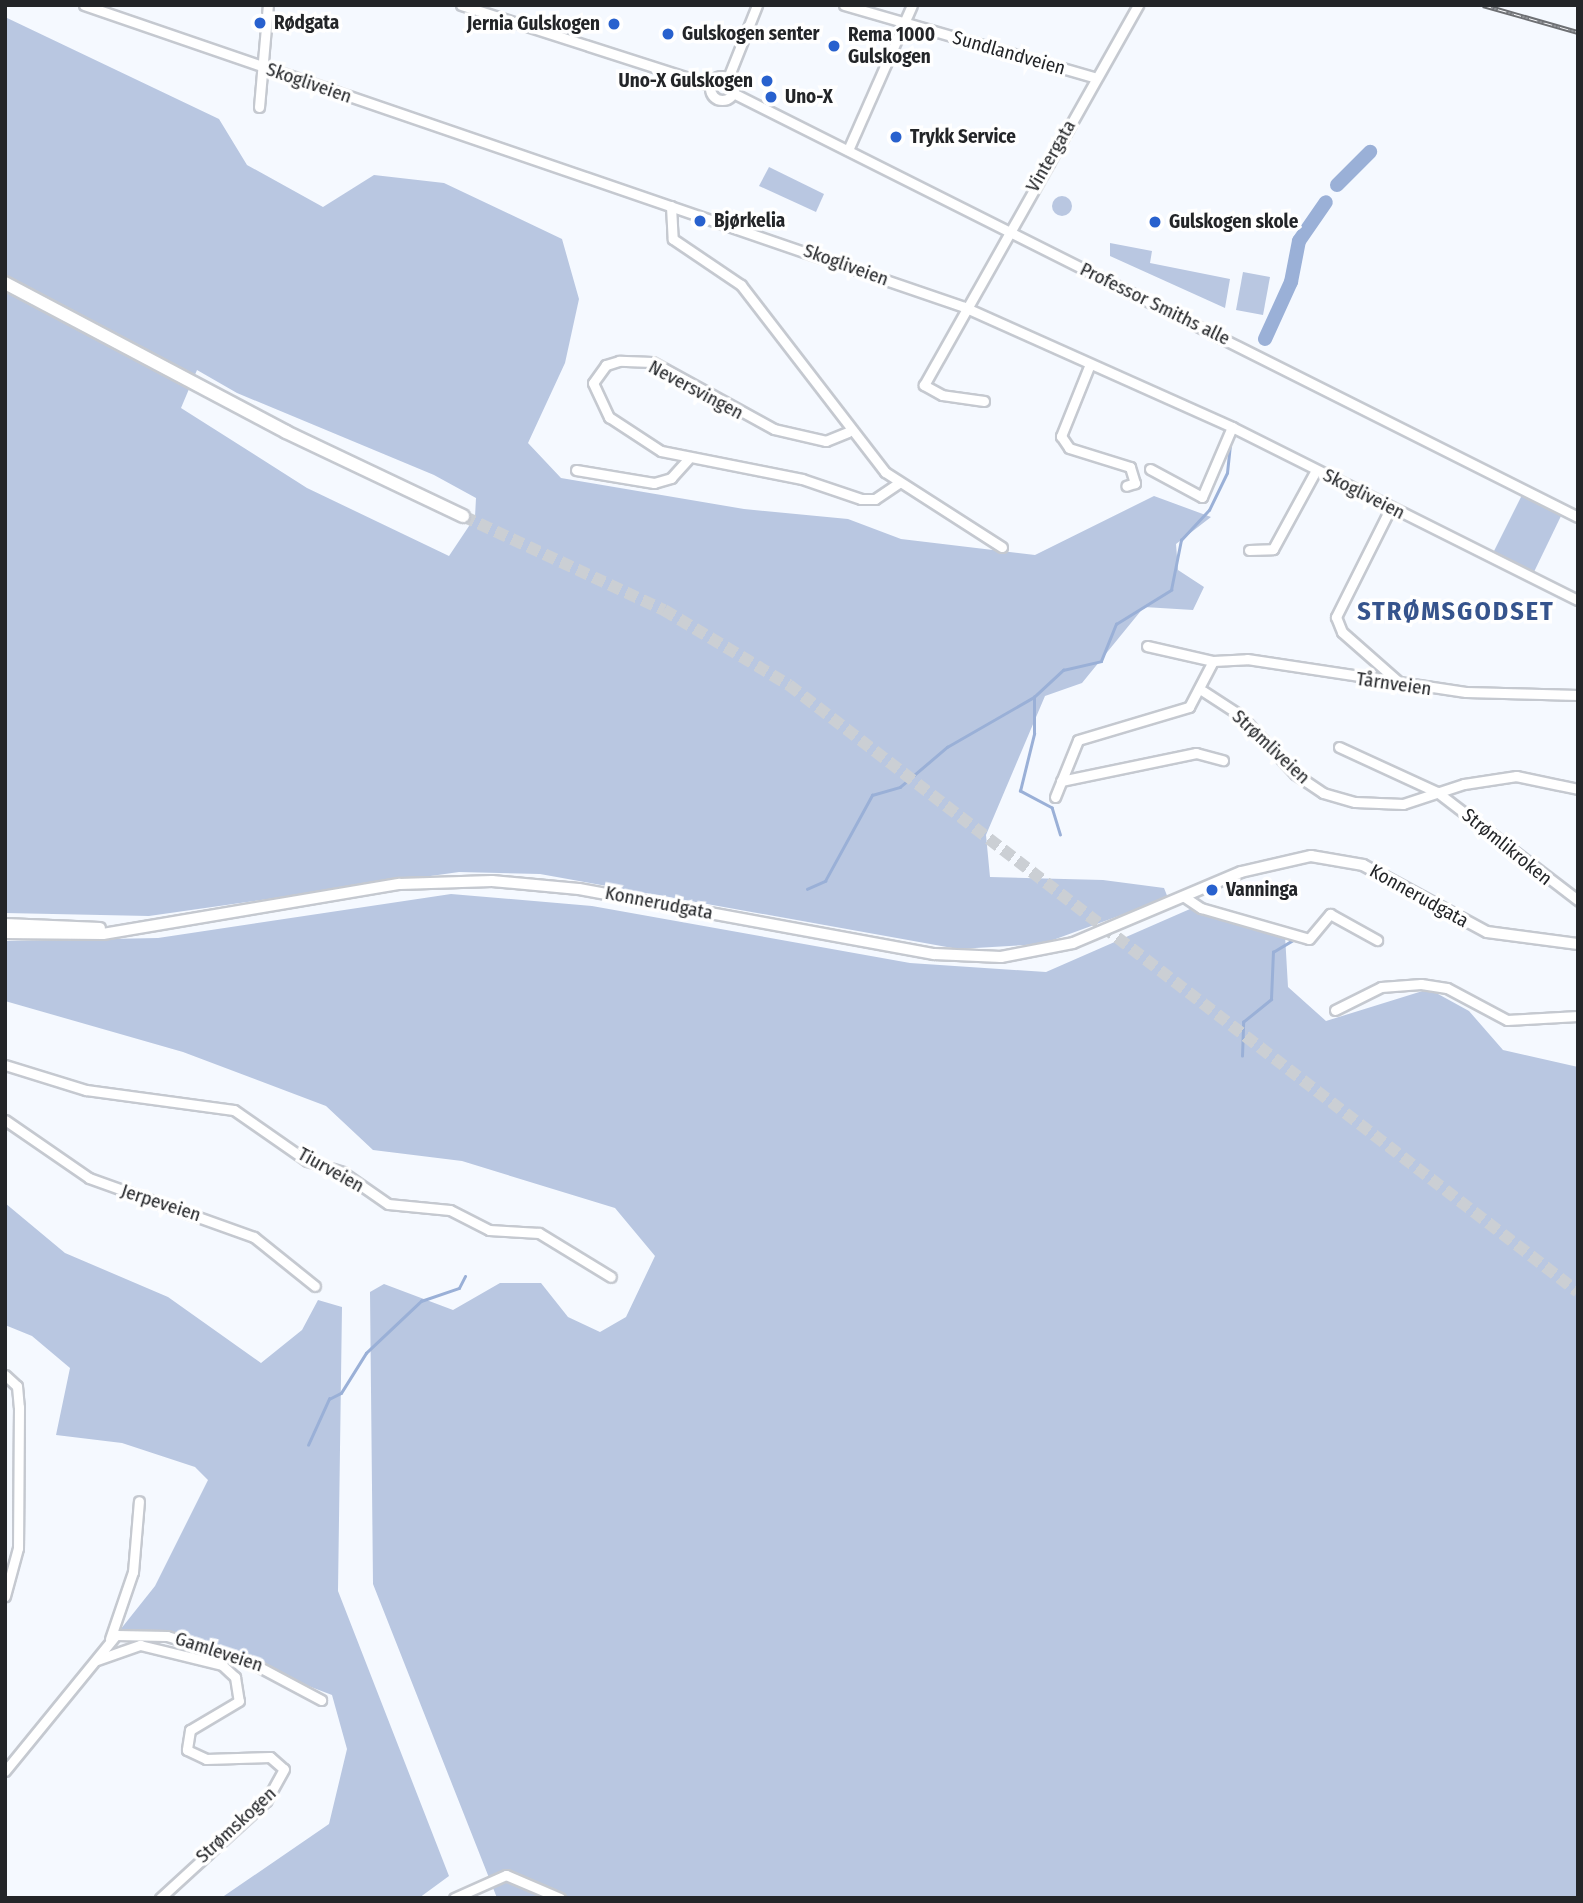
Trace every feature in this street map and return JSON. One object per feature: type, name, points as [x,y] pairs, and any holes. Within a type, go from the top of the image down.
[{"type":"highway","points":[[5,281],[262,420],[463,516]]},
{"type":"main road","name":"Konnerudgata","points":[[5,933],[78,935],[400,884],[492,881],[579,889],[934,954],[992,957],[1073,943],[1184,896],[1274,862],[1334,857],[1376,870],[1477,928],[1578,944]]},
{"type":"main road","name":"Konnerudgata","points":[[5,924],[124,928]]},
{"type":"street","name":"Skogliveien","points":[[84,5],[964,307],[1233,427],[1391,509],[1578,600]]},
{"type":"street","points":[[259,107],[268,5]]},
{"type":"street","points":[[461,5],[710,85],[728,78]]},
{"type":"street","points":[[751,5],[751,16]]},
{"type":"street","points":[[733,93],[728,78],[757,5]]},
{"type":"street","name":"Sundlandveien","points":[[844,5],[1093,77]]},
{"type":"street","points":[[848,150],[912,5]]},
{"type":"street","name":"Vintergata","points":[[984,401],[924,386],[964,307],[1093,77],[1138,5]]},
{"type":"street","name":"Professor Smiths alle","points":[[710,85],[720,100],[733,93],[1578,517]]},
{"type":"street","points":[[671,206],[673,239],[718,265],[748,293],[848,432],[899,483],[916,486],[1002,547]]},
{"type":"street","name":"Neversvingen","points":[[848,432],[826,441],[774,429],[652,362],[619,361],[597,373],[595,396],[609,417],[662,451],[688,459],[802,479],[861,499],[881,496],[899,483]]},
{"type":"street","points":[[1090,364],[1061,436],[1069,448],[1130,467],[1135,483],[1126,486]]},
{"type":"street","points":[[1150,469],[1202,497],[1233,427]]},
{"type":"street","points":[[576,470],[654,483],[671,478],[688,459]]},
{"type":"street","points":[[1249,550],[1273,549],[1317,470]]},
{"type":"street","points":[[1391,509],[1336,617],[1342,632],[1401,684]]},
{"type":"street","name":"Tårnveien","points":[[1147,646],[1213,661],[1247,659],[1401,684],[1578,695]]},
{"type":"street","points":[[1055,797],[1078,740],[1175,714],[1203,691],[1213,661]]},
{"type":"street","name":"Strømliveien","points":[[1203,691],[1240,715],[1295,774],[1323,793],[1355,802],[1403,804],[1437,792],[1516,776],[1578,789]]},
{"type":"street","points":[[1339,747],[1437,792]]},
{"type":"street","points":[[1061,781],[1196,753],[1223,760]]},
{"type":"street","name":"Strømlikroken","points":[[1437,792],[1578,900]]},
{"type":"street","points":[[1184,896],[1201,908],[1309,939],[1330,914],[1377,940]]},
{"type":"street","points":[[1335,1010],[1381,987],[1421,984],[1447,988],[1507,1020],[1578,1016]]},
{"type":"street","name":"Tiurveien","points":[[5,1065],[86,1090],[234,1110],[307,1161],[342,1172],[388,1204],[450,1210],[489,1230],[540,1233],[611,1277]]},
{"type":"street","name":"Jerpeveien","points":[[5,1120],[89,1178],[254,1237],[315,1286]]},
{"type":"street","points":[[5,1375],[17,1386],[19,1407],[18,1548],[5,1596]]},
{"type":"street","points":[[7,1767],[97,1660],[110,1639],[133,1572],[139,1501]]},
{"type":"street","name":"Gamleveien","points":[[110,1639],[125,1633],[172,1637],[265,1666],[321,1700]]},
{"type":"street","name":"Strømskogen","points":[[97,1660],[140,1645],[222,1665],[235,1677],[240,1698],[228,1712],[190,1730],[187,1750],[205,1759],[270,1758],[284,1769],[266,1801],[162,1895]]},
{"type":"street","points":[[454,1898],[506,1875],[560,1898]]},
{"type":"shaded area","points":[[5,17],[219,119],[247,165],[323,207],[374,175],[444,183],[562,239],[579,299],[565,363],[528,443],[561,478],[744,509],[848,519],[901,539],[1035,555],[1154,496],[1211,517],[1176,544],[1178,570],[1204,587],[1193,610],[1144,607],[1082,683],[1045,696],[986,835],[990,877],[1103,880],[1164,888],[1168,898],[1042,944],[958,949],[540,874],[459,872],[149,916],[5,913]],"holes":[[[197,370],[237,393],[434,475],[476,498],[475,517],[449,556],[307,488],[181,408]]]},
{"type":"shaded area","points":[[769,167],[824,194],[816,212],[759,186]]},
{"type":"shaded area","points":[[1062,196],[1069,199],[1072,206],[1069,213],[1062,216],[1055,213],[1052,206],[1055,199]]},
{"type":"shaded area","points":[[1110,243],[1152,251],[1150,263],[1230,279],[1225,308],[1110,256]]},
{"type":"shaded area","points":[[1243,272],[1270,277],[1263,315],[1236,310]]},
{"type":"shaded area","points":[[1522,495],[1561,516],[1533,574],[1493,553]]},
{"type":"shaded area","points":[[451,894],[592,906],[910,963],[1046,972],[1190,909],[1215,913],[1285,935],[1288,987],[1326,1021],[1429,989],[1469,1011],[1503,1050],[1578,1067],[1578,1898],[497,1898],[373,1584],[370,1292],[384,1284],[453,1310],[500,1283],[541,1283],[568,1317],[600,1332],[626,1317],[655,1256],[615,1208],[462,1161],[373,1150],[326,1106],[183,1052],[5,1001],[5,941],[158,938]]},
{"type":"shaded area","points":[[5,1203],[65,1253],[168,1297],[261,1363],[302,1330],[318,1300],[342,1307],[338,1591],[449,1876],[419,1898],[221,1898],[329,1824],[347,1749],[332,1695],[175,1635],[116,1635],[155,1586],[208,1480],[195,1467],[122,1443],[56,1435],[70,1368],[32,1336],[5,1325]]},
{"type":"waterway","points":[[1337,185],[1370,152]]},
{"type":"waterway","points":[[1265,339],[1291,282],[1299,241],[1326,202]]},
{"type":"waterway","points":[[1060,835],[1052,808],[1020,791],[1034,734],[1034,697],[1063,670],[1101,661],[1116,624],[1171,590],[1181,540],[1209,510],[1227,473],[1231,437]]},
{"type":"waterway","points":[[807,889],[825,881],[872,795],[900,787],[947,747],[1034,697]]},
{"type":"waterway","points":[[1242,1056],[1243,1022],[1271,999],[1273,952],[1293,940]]},
{"type":"waterway","points":[[308,1445],[329,1399],[341,1393],[366,1353],[421,1301],[459,1288],[465,1276]]},
{"type":"tunnel","points":[[463,516],[664,610],[789,685],[1578,1292]]},
{"type":"railway","points":[[1483,5],[1578,32]]},
{"type":"place","name":"Rødgata","points":[[260,23]]},
{"type":"place","name":"Jernia Gulskogen","points":[[614,24]]},
{"type":"place","name":"Gulskogen senter","points":[[668,34]]},
{"type":"place","name":"Rema 1000 Gulskogen","points":[[834,46]]},
{"type":"place","name":"Uno-X Gulskogen","points":[[767,81]]},
{"type":"place","name":"Uno-X","points":[[771,97]]},
{"type":"place","name":"Trykk Service","points":[[896,137]]},
{"type":"place","name":"Bjørkelia","points":[[700,221]]},
{"type":"place","name":"Gulskogen skole","points":[[1155,222]]},
{"type":"place","name":"Vanninga","points":[[1212,890]]},
{"type":"district","name":"STRØMSGODSET","points":[[1456,612]]}]
